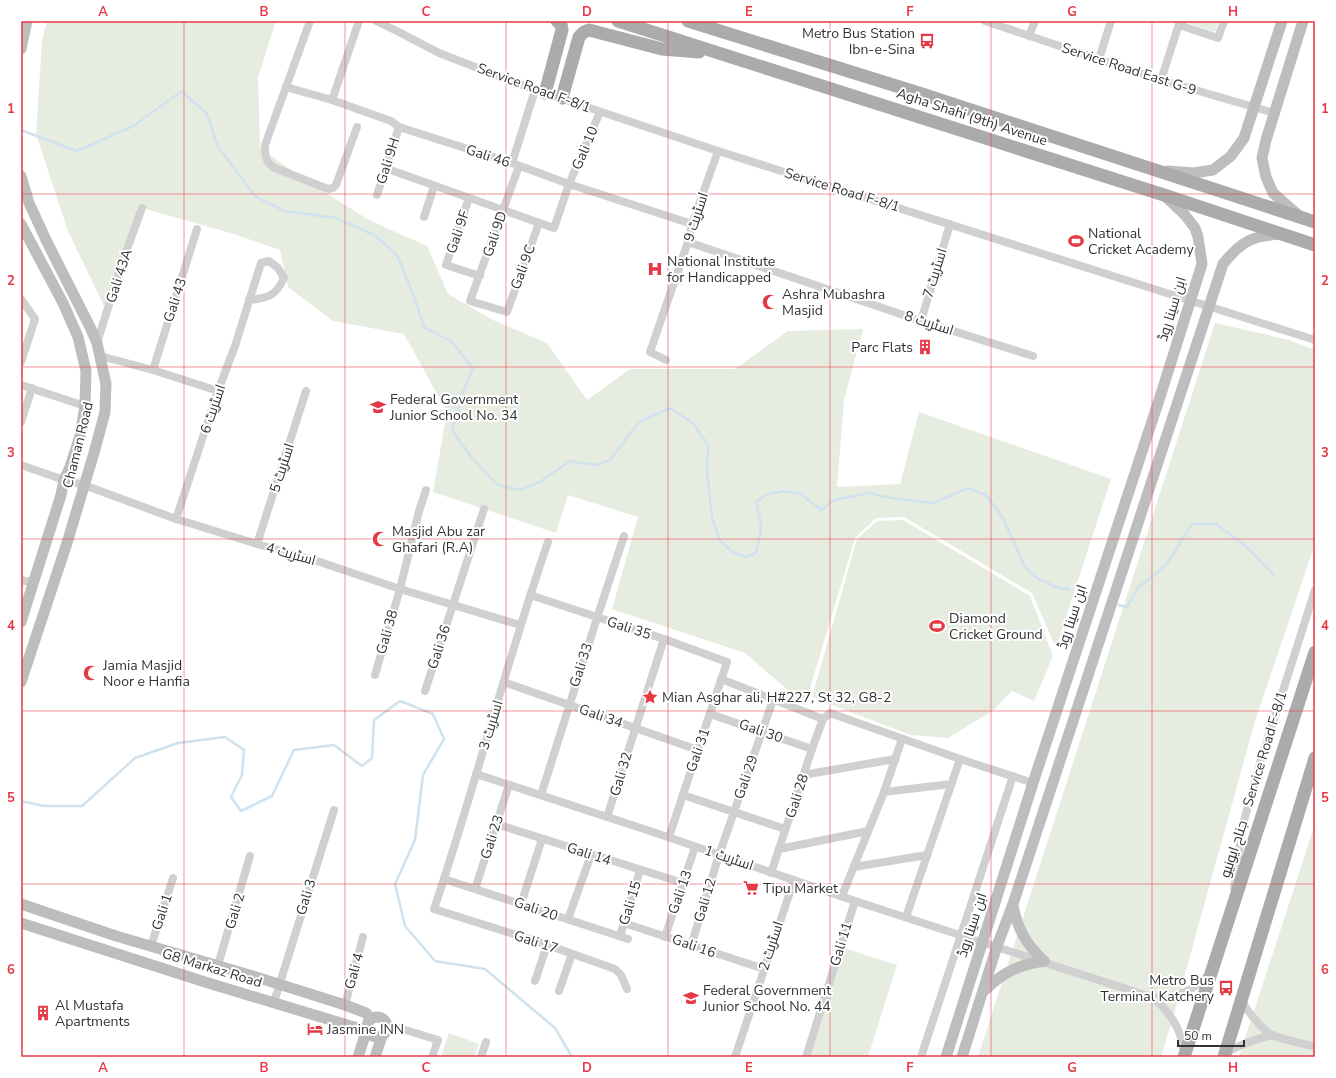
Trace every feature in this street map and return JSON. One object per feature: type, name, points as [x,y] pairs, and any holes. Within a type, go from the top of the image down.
[{"type":"main road","points":[[21,49],[27,21]]},
{"type":"main road","points":[[540,91],[562,30],[561,24],[557,21]]},
{"type":"main road","name":"Agha Shahi (9th) Avenue","points":[[618,21],[1164,195],[1315,245]]},
{"type":"main road","name":"Agha Shahi (9th) Avenue","points":[[688,21],[1315,222]]},
{"type":"main road","points":[[709,21],[727,33]]},
{"type":"main road","points":[[1154,170],[1193,173],[1213,170],[1231,156],[1244,138],[1282,21]]},
{"type":"main road","points":[[1300,217],[1273,193],[1266,177],[1262,158],[1274,113],[1303,21]]},
{"type":"main road","points":[[562,98],[579,38],[584,32],[589,30],[662,49],[722,54]]},
{"type":"main road","points":[[820,85],[815,75],[817,69],[829,65]]},
{"type":"main road","name":"Chaman Road","points":[[21,176],[29,203],[97,343],[106,384],[105,412],[84,485],[21,682]]},
{"type":"main road","name":"ابن سینا روڈ","points":[[946,1057],[1202,264],[1198,237],[1195,228],[1185,215],[1164,195]]},
{"type":"main road","name":"Chaman Road","points":[[21,224],[63,304],[78,337],[86,371],[85,406],[80,436],[64,480],[61,495],[21,622]]},
{"type":"main road","points":[[962,1057],[1223,264],[1234,252],[1256,237],[1284,234]]},
{"type":"main road","name":"جناح ایونیو","points":[[1184,1056],[1315,652]]},
{"type":"main road","points":[[1224,1055],[1315,758]]},
{"type":"main road","name":"G8 Markaz Road","points":[[21,904],[151,946],[215,964],[345,1005],[366,1013],[369,1024],[354,1027],[205,982],[21,923]]},
{"type":"main road","points":[[1013,904],[1016,921],[1023,936],[1032,950],[1044,962]]},
{"type":"main road","points":[[83,943],[89,926]]},
{"type":"main road","points":[[983,992],[1010,970],[1027,964],[1044,962]]},
{"type":"main road","points":[[205,982],[215,964]]},
{"type":"main road","points":[[358,1057],[369,1024],[379,1017],[385,1021],[386,1031],[382,1036],[375,1057]]},
{"type":"main road","points":[[369,1024],[368,1032],[372,1036],[382,1036]]},
{"type":"street","points":[[310,21],[265,145],[265,157],[269,164],[275,168],[328,189],[333,188],[336,185],[357,127]]},
{"type":"street","points":[[332,100],[358,21]]},
{"type":"street","name":"Service Road F-8/1","points":[[376,21],[397,30],[439,53],[600,112],[718,151],[1315,340]]},
{"type":"street","name":"Service Road East G-9","points":[[985,21],[1161,80],[1274,113]]},
{"type":"street","points":[[1029,36],[1035,21]]},
{"type":"street","points":[[1099,59],[1111,21]]},
{"type":"street","points":[[1161,80],[1180,23],[1218,38],[1224,21]]},
{"type":"street","name":"Gali 46","points":[[286,87],[332,100],[391,120],[398,127],[515,164],[569,184],[692,224]]},
{"type":"street","name":"Gali 9D","points":[[470,301],[502,210],[515,164],[540,91]]},
{"type":"street","name":"Gali 10","points":[[539,223],[554,228],[569,184],[600,112]]},
{"type":"street","name":"Gali 9H","points":[[377,195],[384,168],[398,127]]},
{"type":"street","name":"اسٹریٹ 9","points":[[666,360],[650,352],[688,242],[692,224],[718,151]]},
{"type":"street","points":[[384,168],[539,223]]},
{"type":"street","points":[[424,218],[434,186]]},
{"type":"street","name":"Gali 9F","points":[[469,198],[446,265],[480,276]]},
{"type":"street","name":"Gali 43A","points":[[97,343],[121,266],[142,208]]},
{"type":"street","name":"Gali 9C","points":[[470,301],[507,312],[539,223]]},
{"type":"street","name":"اسٹریٹ 7","points":[[920,321],[950,224]]},
{"type":"street","name":"Gali 43","points":[[153,370],[197,229]]},
{"type":"street","name":"اسٹریٹ 8","points":[[688,242],[920,321],[1033,356]]},
{"type":"street","name":"اسٹریٹ 6","points":[[176,519],[218,391],[235,346],[249,300],[261,263],[269,261],[278,268],[284,278],[279,288],[270,296],[249,300]]},
{"type":"street","points":[[21,299],[35,319],[21,362]]},
{"type":"street","points":[[100,356],[153,370],[218,391]]},
{"type":"street","points":[[21,384],[85,406]]},
{"type":"street","points":[[21,422],[32,388]]},
{"type":"street","name":"اسٹریٹ 5","points":[[257,544],[306,391]]},
{"type":"street","name":"اسٹریٹ 4","points":[[21,465],[64,480],[84,485],[176,519],[314,560],[400,589],[520,625]]},
{"type":"street","name":"Gali 38","points":[[375,675],[400,589],[419,511],[426,490]]},
{"type":"street","name":"Gali 36","points":[[425,691],[484,509]]},
{"type":"street","name":"Gali 33","points":[[541,795],[624,536]]},
{"type":"street","name":"اسٹریٹ 3","points":[[434,910],[520,625],[548,542]]},
{"type":"street","points":[[21,580],[34,583]]},
{"type":"street","name":"Service Road F-8/1","points":[[1230,912],[1242,828],[1260,763],[1315,590]]},
{"type":"street","name":"Gali 35","points":[[530,595],[664,639],[727,662]]},
{"type":"street","name":"Gali 32","points":[[607,817],[664,639]]},
{"type":"street","name":"Gali 31","points":[[669,837],[727,662]]},
{"type":"street","points":[[722,679],[823,719],[830,713],[960,759],[1034,783]]},
{"type":"street","name":"Gali 34","points":[[504,682],[698,750]]},
{"type":"street","name":"Gali 29","points":[[719,855],[773,700]]},
{"type":"street","name":"Gali 30","points":[[710,714],[812,748]]},
{"type":"street","name":"Gali 28","points":[[771,873],[823,719]]},
{"type":"street","points":[[842,896],[884,792],[902,739]]},
{"type":"street","points":[[803,775],[895,759]]},
{"type":"street","points":[[906,917],[960,759]]},
{"type":"street","name":"اسٹریٹ 1","points":[[476,774],[669,837],[771,873],[1154,998]]},
{"type":"street","points":[[921,1057],[1013,776]]},
{"type":"street","points":[[884,792],[952,784]]},
{"type":"street","name":"Gali 23","points":[[475,889],[509,785]]},
{"type":"street","points":[[683,796],[785,829]]},
{"type":"street","name":"Gali 3","points":[[274,1002],[334,810]]},
{"type":"street","name":"Gali 14","points":[[496,824],[590,855],[683,883]]},
{"type":"street","points":[[779,849],[868,831]]},
{"type":"street","points":[[521,904],[542,838]]},
{"type":"street","name":"Gali 13","points":[[665,936],[695,846]]},
{"type":"street","points":[[568,919],[590,855]]},
{"type":"street","name":"Gali 12","points":[[691,946],[719,855]]},
{"type":"street","points":[[854,867],[927,855]]},
{"type":"street","name":"Gali 2","points":[[215,964],[250,856]]},
{"type":"street","name":"Gali 15","points":[[620,936],[640,870]]},
{"type":"street","name":"Gali 1","points":[[151,946],[173,878]]},
{"type":"street","name":"Gali 20","points":[[444,879],[628,939]]},
{"type":"street","name":"اسٹریٹ 2","points":[[735,1057],[794,880]]},
{"type":"street","name":"Gali 11","points":[[806,1057],[855,900]]},
{"type":"street","name":"Gali 17","points":[[434,910],[547,945],[615,969],[621,975],[627,989]]},
{"type":"street","name":"Gali 16","points":[[624,923],[764,969]]},
{"type":"street","name":"Gali 4","points":[[345,1005],[363,937]]},
{"type":"street","points":[[535,981],[547,945]]},
{"type":"street","points":[[559,991],[572,954]]},
{"type":"street","points":[[1154,998],[1169,997],[1184,993],[1198,985],[1210,974]]},
{"type":"street","points":[[1154,998],[1166,1009],[1176,1023],[1182,1038],[1184,1056]]},
{"type":"street","points":[[1241,1000],[1260,1025],[1273,1035],[1315,1047]]},
{"type":"street","points":[[386,1024],[438,1040],[432,1057]]},
{"type":"street","points":[[1224,1055],[1245,1043],[1273,1035]]},
{"type":"street","points":[[481,1057],[486,1042]]},
{"type":"shaded area","points":[[47,21],[276,21],[258,77],[260,148],[310,183],[369,220],[427,246],[448,294],[493,320],[547,343],[587,400],[630,369],[735,369],[788,331],[863,329],[844,400],[837,487],[900,484],[919,412],[1111,479],[1056,648],[1032,593],[904,517],[876,518],[855,538],[805,705],[745,653],[612,609],[638,517],[568,495],[556,533],[433,492],[447,412],[404,334],[333,321],[288,287],[280,250],[234,234],[142,208],[104,306],[68,231],[36,134],[42,41]]},
{"type":"shaded area","points":[[1185,21],[1219,21],[1215,32]]},
{"type":"shaded area","points":[[1215,323],[1289,340],[1315,350],[1315,544],[1255,721],[1161,1057],[978,1057]]},
{"type":"shaded area","name":"Diamond Cricket Ground","points":[[903,520],[1030,596],[1053,656],[1034,701],[1012,691],[994,710],[948,738],[910,735],[812,697],[857,539],[877,521]]},
{"type":"shaded area","points":[[1315,824],[1315,1057],[1239,1057]]},
{"type":"shaded area","points":[[844,948],[897,965],[868,1057],[810,1057]]},
{"type":"shaded area","points":[[449,1033],[479,1044],[474,1057],[441,1057]]},
{"type":"waterway","points":[[21,130],[77,151],[133,126],[182,91],[207,114],[218,147],[256,197],[284,211],[336,218],[374,235],[397,255],[414,296],[424,327],[452,342],[473,368],[463,392],[452,430],[471,457],[498,485],[519,490],[540,482],[570,461],[595,465],[610,460],[639,422],[670,408],[693,423],[708,445],[707,471],[712,517],[719,539],[732,552],[747,557],[756,553],[761,527],[757,501],[768,494],[784,491],[801,494],[821,510],[834,500],[869,493],[892,498],[934,503],[968,488],[986,495],[1003,518],[1025,567],[1037,578],[1056,587],[1069,590]]},
{"type":"waterway","points":[[1119,605],[1127,607],[1138,588],[1166,565],[1192,524],[1216,524],[1248,548],[1274,575]]},
{"type":"waterway","points":[[21,801],[44,806],[82,806],[135,758],[178,743],[225,737],[244,750],[242,775],[231,797],[241,811],[272,796],[294,750],[334,745],[362,766],[372,758],[374,720],[400,701],[433,714],[444,739],[423,775],[415,840],[395,884],[405,926],[435,961],[485,969],[555,1028],[572,1057]]},
{"type":"place","name":"Metro Bus Station Ibn-e-Sina","points":[[927,41]]},
{"type":"place","name":"National Cricket Academy","points":[[1076,241]]},
{"type":"place","name":"National Institute for Handicapped","points":[[655,269]]},
{"type":"place","name":"Ashra Mubashra Masjid","points":[[770,302]]},
{"type":"place","name":"Parc Flats","points":[[925,347]]},
{"type":"place","name":"Federal Government Junior School No. 34","points":[[378,407]]},
{"type":"place","name":"Masjid Abu zar Ghafari (R.A)","points":[[380,539]]},
{"type":"place","name":"Diamond Cricket Ground","points":[[937,626]]},
{"type":"place","name":"Jamia Masjid Noor e Hanfia","points":[[91,673]]},
{"type":"place","name":"Mian Asghar ali, H#227, St 32, G8-2","points":[[650,697]]},
{"type":"place","name":"Tipu Market","points":[[751,888]]},
{"type":"place","name":"Metro Bus Terminal Katchery","points":[[1226,988]]},
{"type":"place","name":"Federal Government Junior School No. 44","points":[[691,998]]},
{"type":"place","name":"Al Mustafa Apartments","points":[[43,1013]]},
{"type":"place","name":"Jasmine INN","points":[[315,1029]]}]
